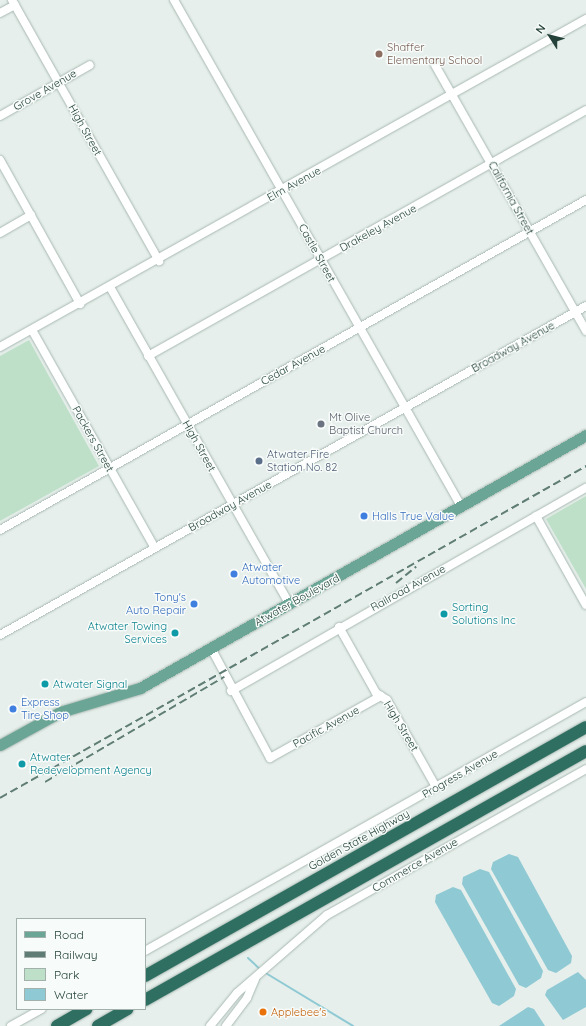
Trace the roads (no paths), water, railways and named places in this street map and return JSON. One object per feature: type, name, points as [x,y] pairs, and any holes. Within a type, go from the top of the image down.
[{"type":"highway","name":"Golden State Highway","points":[[146,975],[586,727]]},
{"type":"highway","points":[[146,999],[586,751]]},
{"type":"highway","points":[[57,1026],[85,1010]]},
{"type":"highway","points":[[98,1026],[126,1010]]},
{"type":"main road","name":"Atwater Boulevard","points":[[1,742],[60,712],[140,688],[586,435]]},
{"type":"street","name":"Castle Street","points":[[174,0],[320,260],[461,506]]},
{"type":"street","points":[[0,14],[13,3]]},
{"type":"street","name":"High Street","points":[[13,3],[159,261]]},
{"type":"street","name":"Elm Avenue","points":[[0,347],[159,261],[586,19]]},
{"type":"street","name":"Grove Avenue","points":[[0,116],[90,65]]},
{"type":"street","name":"California Street","points":[[436,65],[586,331]]},
{"type":"street","name":"Drakeley Avenue","points":[[148,356],[586,110]]},
{"type":"street","points":[[0,160],[80,304]]},
{"type":"street","name":"Cedar Avenue","points":[[0,530],[586,200]]},
{"type":"street","points":[[0,233],[31,215]]},
{"type":"street","name":"High Street","points":[[110,288],[289,604]]},
{"type":"street","name":"Broadway Avenue","points":[[0,635],[586,306]]},
{"type":"street","name":"Packers Street","points":[[32,330],[155,548]]},
{"type":"street","name":"Railroad Avenue","points":[[231,691],[339,627],[586,488]]},
{"type":"street","points":[[536,516],[586,605]]},
{"type":"street","name":"High Street","points":[[339,627],[436,787]]},
{"type":"street","points":[[211,648],[231,691]]},
{"type":"street","name":"Pacific Avenue","points":[[231,691],[270,758],[381,696]]},
{"type":"street","name":"Progress Avenue","points":[[146,950],[586,702]]},
{"type":"street","name":"Commerce Avenue","points":[[210,1026],[237,993],[255,978],[269,963],[327,915],[586,769]]},
{"type":"street","name":"Commerce Avenue","points":[[226,1026],[247,998],[255,978]]},
{"type":"street","points":[[11,1026],[40,1010]]},
{"type":"water","points":[[509,854],[518,857],[572,956],[571,963],[556,973],[548,970],[491,869],[493,862]]},
{"type":"water","points":[[480,869],[489,872],[543,971],[541,978],[526,988],[519,985],[462,884],[463,877]]},
{"type":"water","points":[[453,887],[461,890],[516,989],[514,996],[499,1006],[492,1003],[435,902],[436,895]]},
{"type":"water","points":[[578,972],[586,980],[586,1007],[563,1020],[545,995],[547,990]]},
{"type":"water","points":[[528,1007],[534,1009],[545,1026],[499,1026]]},
{"type":"waterway","points":[[248,958],[260,969]]},
{"type":"waterway","points":[[264,972],[353,1026]]},
{"type":"railway","points":[[0,798],[586,466]]},
{"type":"railway","points":[[396,583],[416,567]]},
{"type":"railway","points":[[45,782],[224,677]]},
{"type":"place","name":"Shaffer Elementary School","points":[[379,54]]},
{"type":"place","name":"Mt Olive Baptist Church","points":[[321,424]]},
{"type":"place","name":"Atwater Fire Station No. 82","points":[[259,461]]},
{"type":"place","name":"Halls True Value","points":[[364,516]]},
{"type":"place","name":"Atwater Automotive","points":[[234,574]]},
{"type":"place","name":"Tony's Auto Repair","points":[[194,604]]},
{"type":"place","name":"Sorting Solutions Inc","points":[[444,614]]},
{"type":"place","name":"Atwater Towing Services","points":[[175,633]]},
{"type":"place","name":"Atwater Signal","points":[[45,684]]},
{"type":"place","name":"Express Tire Shop","points":[[13,709]]},
{"type":"place","name":"Atwater Redevelopment Agency","points":[[22,764]]},
{"type":"place","name":"Applebee's","points":[[263,1012]]}]
